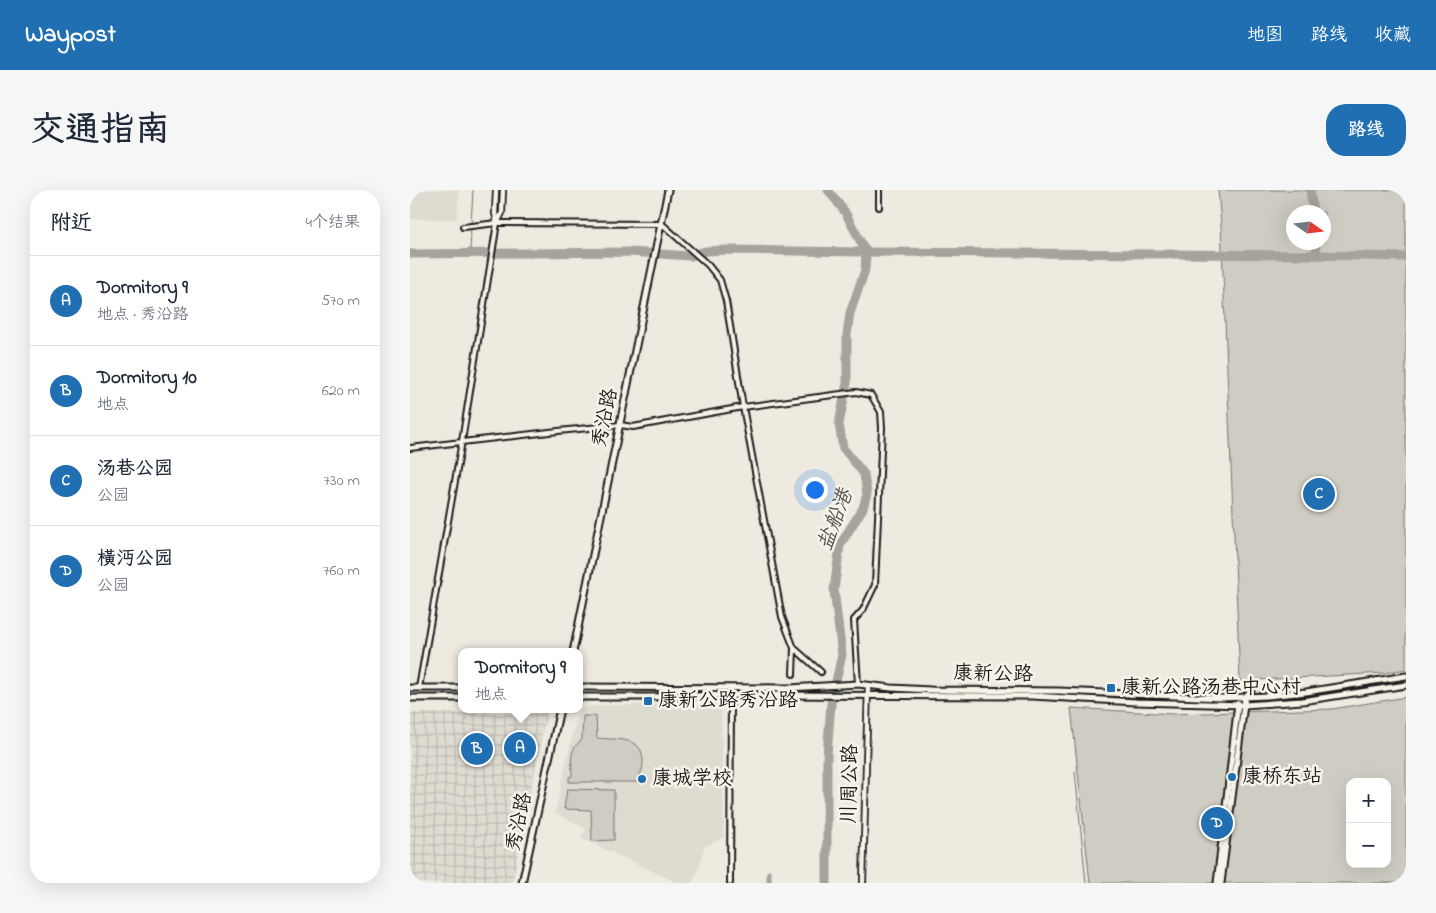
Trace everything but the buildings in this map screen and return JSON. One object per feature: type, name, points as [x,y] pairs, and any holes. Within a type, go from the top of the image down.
[{"type":"main road","name":"秀沿路","points":[[574,648],[668,190]]},
{"type":"main road","name":"康新公路","points":[[583,687],[770,688],[868,685],[923,689],[1059,691],[1204,698],[1306,692],[1406,676]]},
{"type":"main road","name":"康新公路","points":[[583,697],[731,695],[1032,696],[1136,702],[1241,705],[1302,701],[1406,685]]},
{"type":"main road","points":[[410,688],[458,688]]},
{"type":"main road","points":[[1221,883],[1242,697],[1251,691]]},
{"type":"main road","points":[[410,698],[458,698]]},
{"type":"main road","points":[[1216,883],[1241,705]]},
{"type":"main road","name":"秀沿路","points":[[522,883],[559,713]]},
{"type":"street","points":[[496,190],[495,213],[497,224]]},
{"type":"street","points":[[419,688],[497,224],[502,213],[503,190]]},
{"type":"street","points":[[879,190],[879,207]]},
{"type":"street","points":[[463,227],[497,224],[662,224],[708,265],[720,280],[726,301],[782,617],[794,648],[793,674]]},
{"type":"street","points":[[410,448],[620,425],[632,427],[744,407],[856,392],[871,395],[880,412],[881,455],[875,585],[864,610],[854,620],[855,685]]},
{"type":"street","points":[[794,648],[822,672]]},
{"type":"street","name":"川周公路","points":[[863,883],[868,685]]},
{"type":"street","points":[[730,883],[731,695]]},
{"type":"shaded area","points":[[410,190],[459,190],[457,219],[410,219]]},
{"type":"shaded area","points":[[1218,190],[1406,190],[1406,669],[1385,673],[1240,681]]},
{"type":"shaded area","points":[[1406,697],[1406,883],[1090,883],[1071,708],[1173,714],[1332,709]]},
{"type":"shaded area","name":"康城学校","points":[[721,703],[724,837],[704,847],[700,864],[692,883],[678,883],[581,838],[586,829],[555,813],[577,713],[583,713],[583,709],[593,706]]},
{"type":"shaded area","points":[[410,713],[547,713],[512,883],[410,883]]},
{"type":"shaded area","points":[[583,716],[596,716],[597,738],[623,740],[635,744],[639,748],[643,763],[639,777],[647,778],[647,782],[569,782],[569,777],[572,776],[571,761],[573,752],[582,740]]},
{"type":"shaded area","points":[[567,789],[614,790],[614,840],[592,841],[591,810],[564,809]]},
{"type":"waterway","points":[[471,224],[473,190]]},
{"type":"waterway","name":"盐船港","points":[[827,883],[827,755],[831,703],[842,655],[834,590],[840,545],[863,508],[867,494],[864,474],[843,448],[839,424],[847,383],[847,335],[850,313],[865,270],[866,252],[845,212],[828,190]]},
{"type":"waterway","points":[[1310,190],[1312,205]]},
{"type":"waterway","points":[[470,253],[471,228]]},
{"type":"waterway","points":[[410,254],[630,252],[691,256],[705,251],[728,250],[1406,257]]},
{"type":"waterway","points":[[1316,250],[1317,255]]},
{"type":"waterway","points":[[1075,771],[1086,883]]},
{"type":"waterway","points":[[769,873],[769,883]]},
{"type":"place","name":"汤巷公园","points":[[1319,494]]},
{"type":"place","name":"康新公路汤巷中心村","points":[[1111,688]]},
{"type":"place","name":"康新公路秀沿路","points":[[648,701]]},
{"type":"place","name":"Dormitory 9","points":[[520,748]]},
{"type":"place","name":"Dormitory 10","points":[[477,749]]},
{"type":"place","name":"康桥东站","points":[[1232,777]]},
{"type":"place","name":"康城学校","points":[[642,779]]},
{"type":"place","name":"横沔公园","points":[[1217,823]]}]
